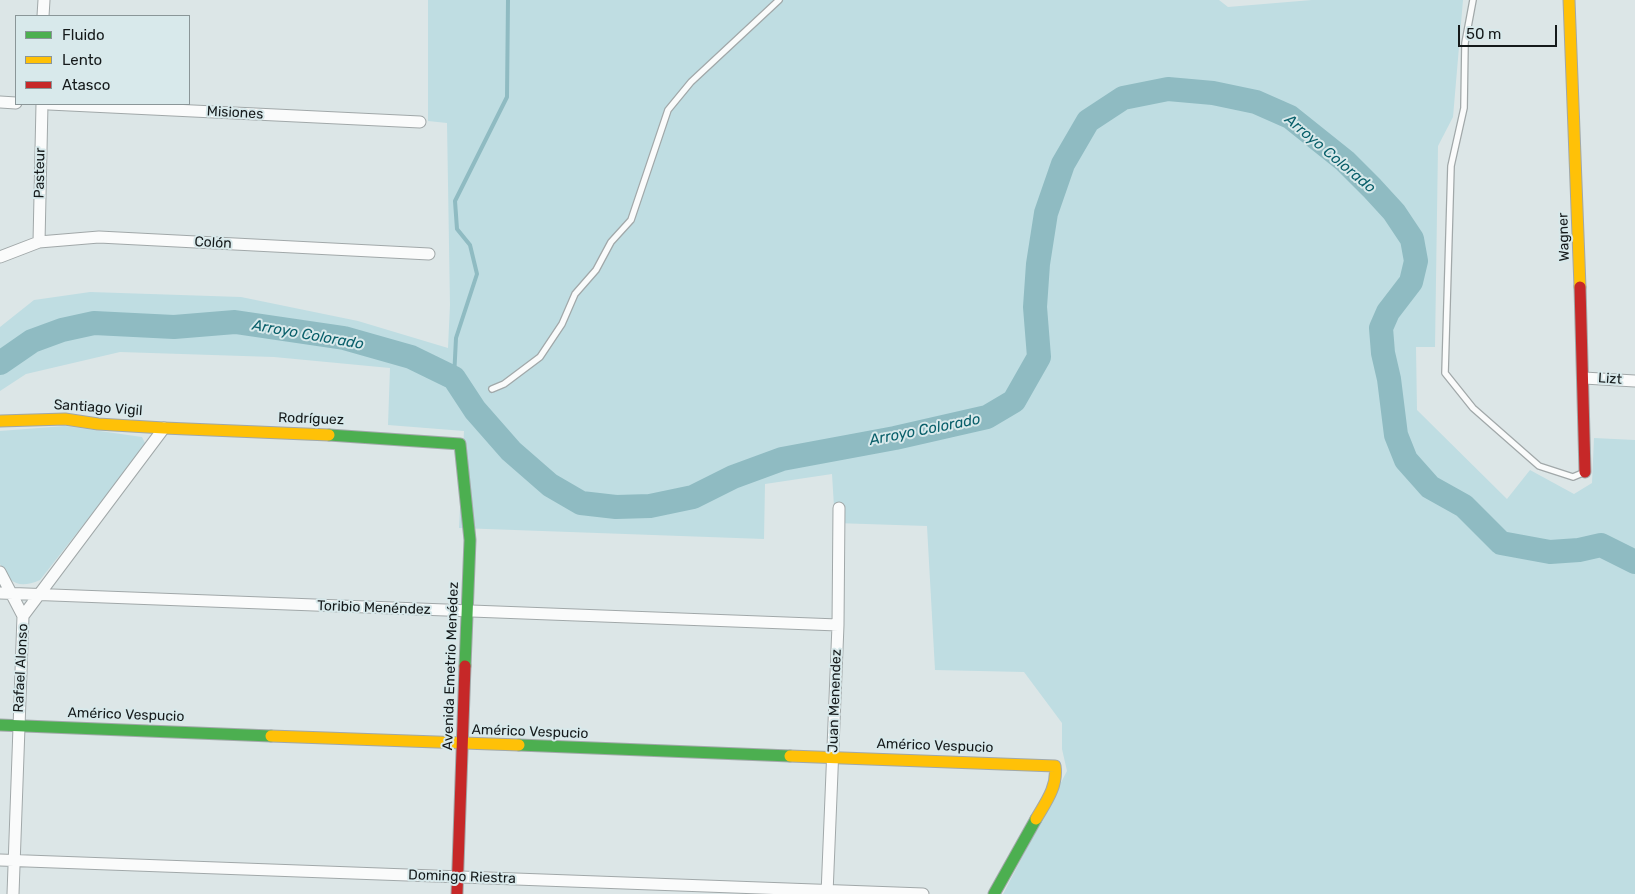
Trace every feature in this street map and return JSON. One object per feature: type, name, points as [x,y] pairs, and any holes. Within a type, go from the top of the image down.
[{"type":"street","points":[[43,15],[44,0]]},
{"type":"street","name":"Wagner","points":[[1569,0],[1584,378],[1585,472]]},
{"type":"street","points":[[0,102],[15,103]]},
{"type":"street","name":"Pasteur","points":[[39,242],[42,105]]},
{"type":"street","name":"Misiones","points":[[70,105],[420,122]]},
{"type":"street","name":"Colón","points":[[0,257],[39,242],[99,237],[429,254]]},
{"type":"street","name":"Lizt","points":[[1584,378],[1635,381]]},
{"type":"street","name":"Santiago Vigil","points":[[0,421],[65,418],[98,424],[164,428]]},
{"type":"street","name":"Rodríguez","points":[[164,428],[365,436],[456,442]]},
{"type":"street","name":"Rafael Alonso","points":[[13,894],[23,616],[164,428]]},
{"type":"street","name":"Avenida Emetrio Menédez","points":[[456,442],[462,446],[470,540],[457,894]]},
{"type":"street","name":"Juan Menendez","points":[[827,892],[838,625],[838,508]]},
{"type":"street","points":[[0,572],[23,616]]},
{"type":"street","name":"Toribio Menéndez","points":[[0,593],[838,625]]},
{"type":"street","name":"Américo Vespucio","points":[[0,725],[833,758],[1048,764],[1055,766],[1057,770],[1054,787],[994,894]]},
{"type":"street","name":"Domingo Riestra","points":[[0,860],[827,892],[923,894]]},
{"type":"lane","points":[[492,389],[504,384],[540,357],[562,324],[575,294],[596,270],[611,242],[631,220],[668,110],[691,82],[779,0]]},
{"type":"lane","points":[[1473,0],[1465,43],[1464,108],[1452,166],[1445,373],[1473,408],[1539,466],[1573,476],[1585,472]]},
{"type":"shaded area","points":[[428,0],[1219,0],[1228,7],[1312,0],[1463,0],[1453,117],[1438,146],[1435,347],[1416,347],[1417,410],[1507,499],[1530,470],[1574,494],[1592,483],[1594,438],[1635,440],[1635,894],[1003,894],[1067,771],[1062,749],[1062,723],[1024,672],[935,670],[927,526],[835,523],[832,474],[765,484],[764,539],[459,528],[464,431],[388,425],[390,368],[274,357],[120,352],[26,374],[0,391],[0,327],[34,300],[90,292],[241,297],[358,321],[448,348],[450,305],[447,123],[428,121]]},
{"type":"shaded area","points":[[65,426],[142,437],[146,445],[40,580],[26,584],[16,583],[8,576],[0,564],[0,431]]},
{"type":"waterway","points":[[454,378],[456,338],[477,274],[470,245],[457,229],[455,201],[507,97],[508,0]]},
{"type":"waterway","name":"Arroyo Colorado","points":[[0,363],[32,341],[62,330],[94,323],[174,327],[235,322],[344,338],[411,357],[454,378],[475,410],[511,451],[550,485],[581,503],[616,507],[650,506],[693,497],[733,477],[782,459],[895,438],[987,417],[1014,401],[1039,357],[1035,307],[1038,264],[1046,213],[1063,164],[1088,121],[1123,98],[1168,89],[1213,93],[1256,102],[1290,117],[1345,161],[1394,212],[1412,239],[1416,261],[1411,282],[1388,312],[1381,328],[1396,435],[1406,460],[1430,487],[1464,506],[1501,543],[1550,552],[1579,550],[1601,545],[1635,562]]},
{"type":"traffic: fast","points":[[329,435],[460,444],[470,540],[465,666]]},
{"type":"traffic: fast","points":[[0,725],[271,736]]},
{"type":"traffic: fast","points":[[519,745],[790,756]]},
{"type":"traffic: fast","points":[[994,894],[1036,819]]},
{"type":"traffic: slow","points":[[1569,0],[1580,287]]},
{"type":"traffic: slow","points":[[0,421],[65,419],[98,424],[329,435]]},
{"type":"traffic: slow","points":[[271,736],[519,745]]},
{"type":"traffic: slow","points":[[790,756],[1055,766],[1053,787],[1036,819]]},
{"type":"traffic: jam","points":[[1580,287],[1585,472]]},
{"type":"traffic: jam","points":[[457,894],[465,666]]}]
